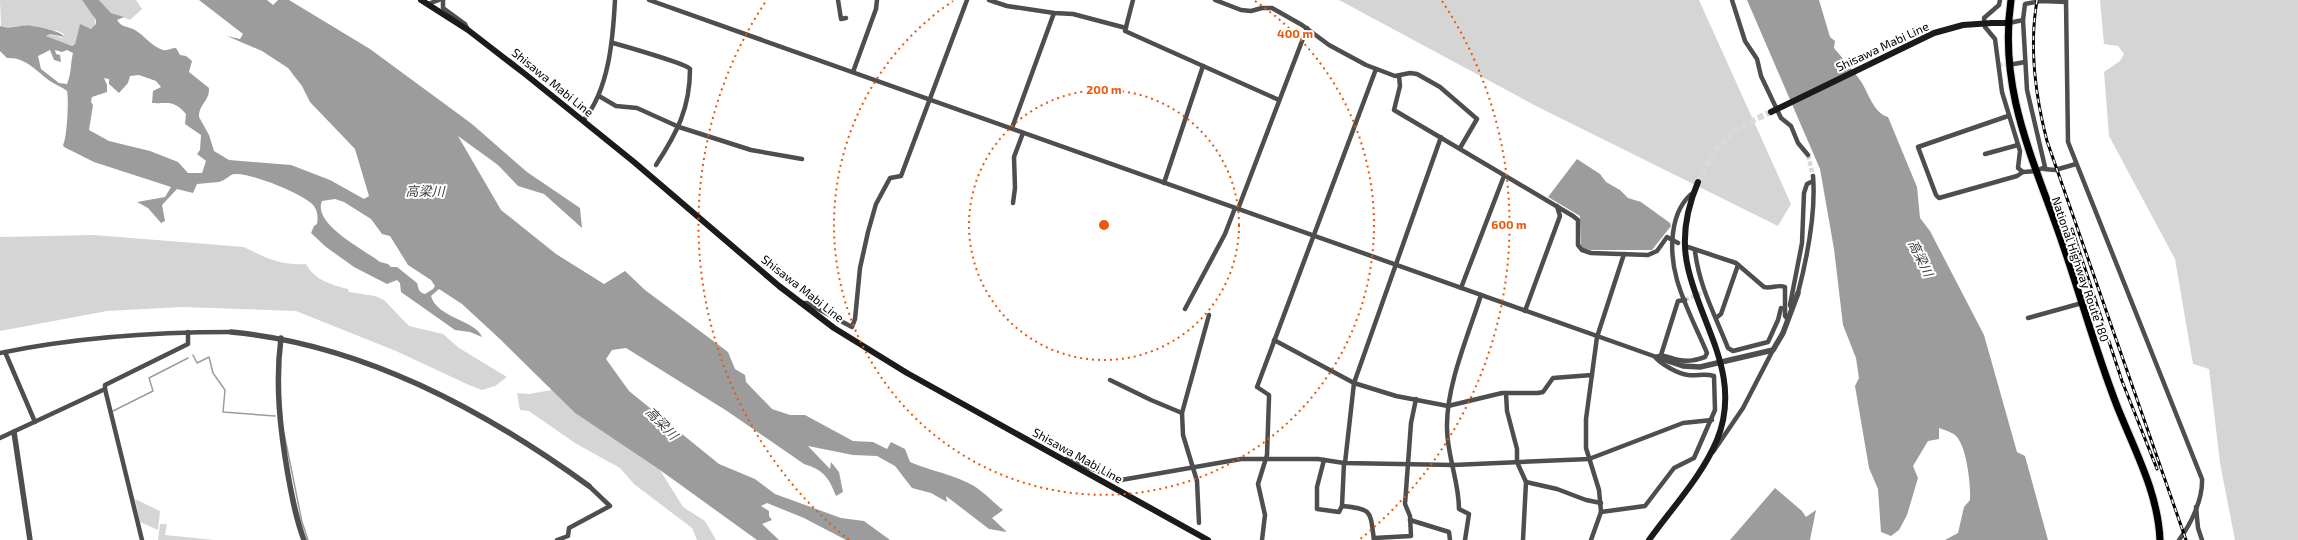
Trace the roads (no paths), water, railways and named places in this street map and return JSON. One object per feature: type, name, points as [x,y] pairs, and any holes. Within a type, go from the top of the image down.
[{"type":"highway","name":"National Highway Route 180","points":[[2011,0],[2009,23],[2011,79],[2021,130],[2082,303],[2108,384],[2153,496],[2158,516],[2160,540]]},
{"type":"main road","name":"Shisawa Mabi Line","points":[[429,3],[468,30],[583,120],[800,303],[884,359],[1208,540]]},
{"type":"main road","name":"Shisawa Mabi Line","points":[[1771,112],[1934,33],[1963,25],[2009,23]]},
{"type":"main road","points":[[1649,540],[1703,466],[1718,439],[1722,422],[1725,387],[1721,362],[1691,283],[1685,253],[1686,223],[1698,182]]},
{"type":"street","points":[[429,3],[439,0]]},
{"type":"street","points":[[443,0],[443,8],[465,24],[468,30]]},
{"type":"street","points":[[583,120],[599,96],[613,43],[615,0]]},
{"type":"street","points":[[649,0],[1655,357],[1691,361],[1705,357],[1707,354],[1677,280],[1675,242],[1676,219],[1682,205],[1694,192]]},
{"type":"street","points":[[838,0],[841,19],[846,18]]},
{"type":"street","points":[[853,72],[876,10],[878,0]]},
{"type":"street","points":[[800,303],[807,303],[852,327],[856,313],[860,268],[876,204],[890,178],[900,176],[967,0]]},
{"type":"street","points":[[989,0],[1007,6],[1054,13],[1073,14],[1126,28]]},
{"type":"street","points":[[1007,0],[1007,6]]},
{"type":"street","points":[[1133,0],[1125,31],[1279,100]]},
{"type":"street","points":[[1216,0],[1241,10],[1251,11],[1262,8],[1272,8],[1307,28],[1329,45],[1376,69],[1399,76],[1413,73],[1440,86],[1477,119],[1460,148]]},
{"type":"street","points":[[1732,0],[1745,41],[1757,59],[1762,76],[1781,118],[1791,126],[1798,143],[1808,155]]},
{"type":"street","points":[[2000,0],[1999,5],[1984,18],[1984,22],[1985,27],[1995,39],[2002,92],[2020,154],[2018,168],[2023,172]]},
{"type":"street","points":[[2044,169],[2045,164],[2030,104],[2025,62],[2023,20],[2025,4],[2066,1],[2068,142],[2200,471],[2203,484],[2188,527],[2178,540]]},
{"type":"street","points":[[1012,128],[1054,13]]},
{"type":"street","points":[[2009,23],[2023,20]]},
{"type":"street","points":[[1185,309],[1225,234],[1237,208],[1307,28]]},
{"type":"street","points":[[613,43],[689,67],[690,74],[687,104],[679,127],[656,166]]},
{"type":"street","points":[[2014,64],[2025,62]]},
{"type":"street","points":[[1164,183],[1203,66]]},
{"type":"street","points":[[1262,540],[1265,514],[1258,484],[1266,458],[1269,398],[1257,388],[1376,69]]},
{"type":"street","points":[[1399,76],[1400,86],[1394,110],[1460,148],[1578,220],[1578,245],[1582,250],[1591,253],[1648,255],[1657,250],[1667,237],[1675,242]]},
{"type":"street","points":[[599,96],[616,106],[637,108],[679,127],[751,150],[802,159]]},
{"type":"street","points":[[2008,116],[1918,147],[1936,195],[1939,198],[2017,176],[2023,172],[2044,169],[2055,170],[2076,164]]},
{"type":"street","points":[[1013,203],[1015,188],[1014,157],[1023,133]]},
{"type":"street","points":[[1324,460],[1317,487],[1317,509],[1339,512],[1342,506],[1344,463],[1354,382],[1397,265],[1441,137]]},
{"type":"street","points":[[1985,154],[2018,145]]},
{"type":"street","points":[[1461,288],[1504,176]]},
{"type":"street","points":[[1703,466],[1743,408],[1792,310],[1798,293],[1808,244],[1814,187],[1813,176]]},
{"type":"street","points":[[1792,310],[1790,305],[1802,243],[1804,193],[1808,184],[1812,182]]},
{"type":"street","points":[[1524,311],[1560,216],[1557,206]]},
{"type":"street","points":[[1688,247],[1695,251],[1724,258],[1738,265],[1764,287],[1769,288],[1781,285],[1785,287],[1785,316],[1788,320]]},
{"type":"street","points":[[1695,251],[1697,270],[1704,292],[1728,348],[1733,351],[1768,342],[1778,320],[1781,308]]},
{"type":"street","points":[[1591,540],[1601,512],[1601,503],[1586,448],[1586,419],[1597,337],[1624,254]]},
{"type":"street","points":[[1716,318],[1721,314],[1738,265]]},
{"type":"street","points":[[1465,540],[1469,514],[1459,509],[1459,494],[1447,442],[1448,406],[1481,295]]},
{"type":"street","points":[[1661,357],[1678,301],[1685,300]]},
{"type":"street","points":[[2028,318],[2082,303]]},
{"type":"street","points":[[1199,523],[1200,507],[1194,466],[1183,435],[1182,413],[1209,315]]},
{"type":"street","points":[[0,438],[105,389],[106,385],[188,344],[188,332]]},
{"type":"street","points":[[35,422],[3,353],[40,344],[134,333],[231,332],[281,338],[305,343],[364,362],[408,381],[527,443],[589,486],[610,506],[598,514],[569,528],[568,536],[557,540]]},
{"type":"street","points":[[281,338],[279,367],[280,425],[297,516],[304,540]]},
{"type":"street","points":[[1274,340],[1354,382],[1377,391],[1448,406],[1506,393],[1543,392],[1553,378],[1592,375]]},
{"type":"street","points":[[1661,357],[1691,367],[1773,350]]},
{"type":"street","points":[[1601,512],[1645,506],[1674,468],[1694,458],[1712,420],[1716,399],[1714,376],[1707,374],[1686,375],[1660,363],[1655,357]]},
{"type":"street","points":[[1110,380],[1182,413]]},
{"type":"street","points":[[105,389],[142,540]]},
{"type":"street","points":[[1506,393],[1508,411],[1517,449],[1517,462],[1526,482],[1523,540]]},
{"type":"street","points":[[1342,506],[1368,512],[1371,516],[1374,539],[1411,536],[1410,520],[1405,504],[1411,423],[1416,399]]},
{"type":"street","points":[[1060,458],[1072,461],[1121,480],[1194,466],[1235,460],[1266,458],[1324,460],[1344,463],[1453,465],[1590,459],[1683,423],[1712,420]]},
{"type":"street","points":[[14,432],[30,540]]},
{"type":"street","points":[[1526,482],[1557,489],[1586,500],[1601,503]]},
{"type":"street","points":[[2196,507],[2198,528],[2202,540]]},
{"type":"street","points":[[1410,520],[1449,532],[1450,540]]},
{"type":"water","name":"高梁川","points":[[82,0],[99,0],[111,13],[124,17],[117,20],[123,26],[135,30],[163,50],[176,48],[180,55],[186,56],[192,61],[189,72],[209,88],[208,96],[200,109],[199,117],[209,135],[214,151],[229,160],[291,165],[330,180],[364,199],[369,196],[355,149],[310,102],[302,86],[288,68],[262,51],[227,36],[240,39],[243,34],[199,0],[267,0],[273,5],[278,0],[289,0],[370,49],[472,124],[527,172],[580,208],[582,228],[544,194],[518,186],[498,165],[458,136],[501,210],[556,254],[604,284],[625,271],[645,290],[728,352],[735,369],[745,375],[746,382],[772,409],[790,415],[805,415],[853,441],[873,442],[887,449],[891,442],[905,449],[910,462],[967,482],[974,486],[1003,510],[992,518],[1007,532],[989,529],[946,496],[947,502],[931,493],[912,488],[895,466],[877,456],[853,455],[808,446],[830,469],[831,462],[839,472],[843,492],[836,496],[831,484],[821,472],[804,464],[727,411],[626,348],[612,350],[606,359],[629,391],[719,464],[755,479],[775,494],[841,518],[864,521],[890,540],[846,540],[804,518],[767,503],[761,506],[769,511],[769,516],[772,520],[762,524],[779,540],[757,540],[660,470],[575,413],[462,304],[439,289],[431,296],[441,309],[473,327],[482,337],[470,332],[455,330],[401,292],[400,283],[397,280],[387,284],[354,267],[326,247],[311,233],[318,220],[314,206],[309,201],[289,190],[253,177],[233,174],[219,182],[197,184],[193,193],[177,189],[162,205],[165,221],[161,223],[148,208],[137,202],[165,197],[171,187],[94,162],[64,147],[68,102],[67,91],[50,81],[25,62],[14,58],[7,58],[0,51],[0,26],[40,27],[59,33],[64,37],[50,34],[46,36],[72,46],[75,44],[80,24],[91,29],[96,24],[96,20]],"holes":[[[50,50],[54,60],[61,62],[60,55],[56,54],[55,50],[62,52],[67,50],[73,53],[70,76],[67,84],[59,83],[41,69],[38,56]],[[139,75],[156,81],[161,87],[153,91],[152,103],[174,104],[186,114],[185,124],[201,135],[200,150],[197,154],[206,161],[202,173],[188,173],[178,162],[150,151],[109,141],[89,130],[93,105],[91,102],[92,97],[107,92],[107,85],[104,78],[109,79],[109,84],[119,93],[128,83],[130,76]],[[335,199],[344,202],[371,219],[382,234],[390,236],[408,265],[431,280],[435,286],[433,289],[425,294],[421,292],[417,283],[397,267],[391,267],[388,264],[380,262],[342,236],[325,219],[321,210],[322,201]]]},
{"type":"water","points":[[1747,0],[1819,0],[1830,37],[1835,41],[1834,48],[1860,80],[1878,111],[1888,117],[1917,187],[1920,218],[1930,231],[1984,335],[2017,452],[2025,456],[2048,540],[1945,540],[1958,533],[1964,507],[1970,500],[1970,486],[1966,457],[1960,441],[1950,432],[1939,428],[1939,439],[1928,441],[1913,466],[1918,478],[1907,515],[1899,530],[1891,536],[1881,532],[1878,489],[1869,468],[1855,386],[1859,378],[1856,358],[1843,325],[1834,249],[1820,169]]},
{"type":"water","points":[[1577,159],[1600,174],[1606,182],[1620,190],[1628,198],[1641,202],[1670,223],[1671,226],[1652,250],[1584,249],[1581,245],[1580,216],[1548,197]]},
{"type":"water","points":[[1775,488],[1802,511],[1806,517],[1816,510],[1810,540],[1730,540]]},
{"type":"waterway","points":[[193,355],[197,363],[209,357],[213,373],[225,390],[223,412],[275,416]]},
{"type":"waterway","points":[[113,411],[153,391],[149,378],[188,358]]},
{"type":"waterway","points":[[284,433],[302,522],[308,540]]},
{"type":"tunnel","points":[[1998,65],[2012,64]]},
{"type":"tunnel","points":[[1698,182],[1705,167],[1726,138],[1744,125],[1771,112]]},
{"type":"tunnel","points":[[1808,155],[1813,176]]},
{"type":"tunnel","points":[[1685,300],[1704,292]]},
{"type":"railway","points":[[2037,0],[2033,53],[2034,71],[2039,106],[2047,141],[2186,540]]},
{"type":"railway","points":[[2072,229],[2122,381],[2157,469]]}]
